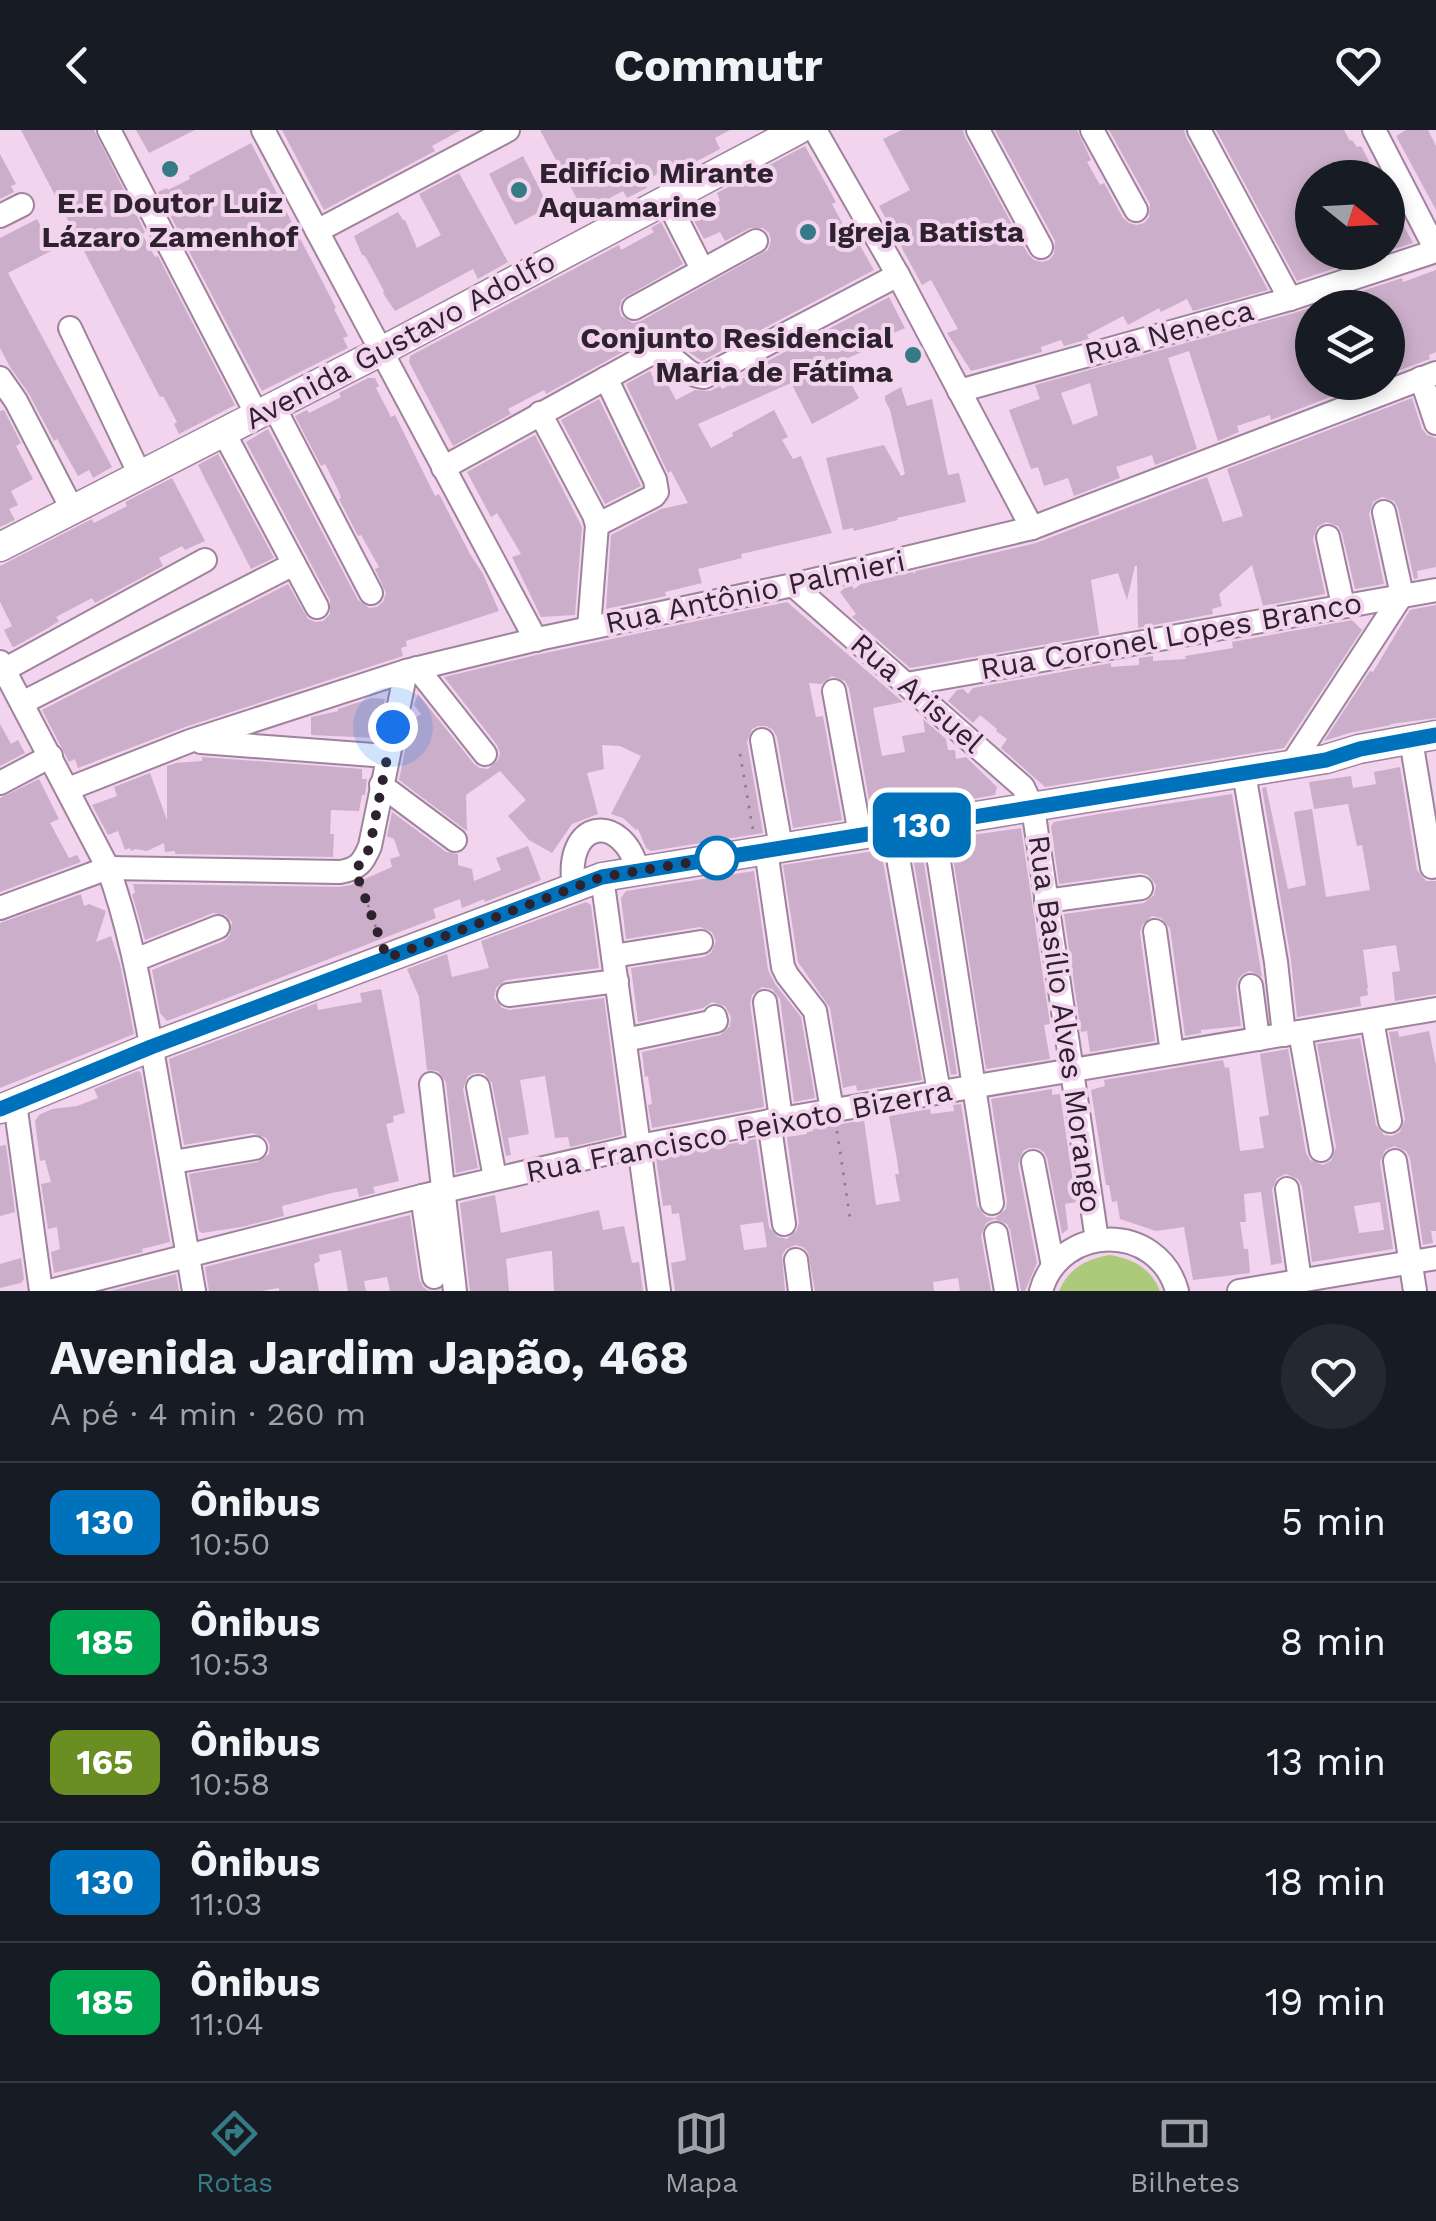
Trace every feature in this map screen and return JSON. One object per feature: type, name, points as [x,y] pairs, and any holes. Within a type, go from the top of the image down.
[{"type":"main road","name":"Avenida Gustavo Adolfo","points":[[0,547],[380,352],[798,130]]},
{"type":"main road","points":[[7,1106],[151,1047],[602,877],[1326,760],[1360,749],[1428,745]]},
{"type":"street","points":[[108,130],[371,593]]},
{"type":"street","points":[[263,130],[536,640]]},
{"type":"street","points":[[317,231],[508,130]]},
{"type":"street","points":[[815,130],[898,275],[1032,528]]},
{"type":"street","points":[[978,130],[1040,247]]},
{"type":"street","points":[[1092,130],[1136,210]]},
{"type":"street","points":[[1199,130],[1290,299]]},
{"type":"street","points":[[1374,130],[1436,251]]},
{"type":"street","points":[[667,200],[702,269]]},
{"type":"street","points":[[0,216],[22,205]]},
{"type":"street","points":[[634,308],[756,241]]},
{"type":"street","name":"Rua Neneca","points":[[959,391],[1290,299],[1436,251]]},
{"type":"street","points":[[444,468],[650,354],[674,358],[690,374],[704,377],[898,275]]},
{"type":"street","points":[[70,328],[140,475]]},
{"type":"street","points":[[1429,376],[1436,423]]},
{"type":"street","name":"Rua Antônio Palmieri","points":[[68,789],[190,741],[411,669],[1032,528],[1429,376]]},
{"type":"street","points":[[0,378],[72,509]]},
{"type":"street","points":[[597,525],[657,492],[656,480],[606,378]]},
{"type":"street","points":[[540,414],[597,525],[589,628]]},
{"type":"street","points":[[224,432],[316,607]]},
{"type":"street","points":[[1290,765],[1402,595],[1384,512]]},
{"type":"street","points":[[1328,537],[1343,606]]},
{"type":"street","points":[[194,1291],[127,925],[108,868],[1,668],[205,560]]},
{"type":"street","points":[[22,702],[294,564]]},
{"type":"street","name":"Rua Arisuel","points":[[793,585],[1024,788],[1034,808]]},
{"type":"street","name":"Rua Coronel Lopes Branco","points":[[907,684],[1436,590]]},
{"type":"street","points":[[411,669],[485,754]]},
{"type":"street","points":[[0,908],[108,868],[355,870],[370,846],[387,756],[411,669]]},
{"type":"street","points":[[834,691],[860,834]]},
{"type":"street","points":[[762,740],[768,850],[783,967],[815,1011],[832,1110]]},
{"type":"street","points":[[190,741],[387,756]]},
{"type":"street","points":[[1428,745],[1432,867]]},
{"type":"street","points":[[0,783],[51,756]]},
{"type":"street","points":[[1244,772],[1276,962],[1321,1150]]},
{"type":"street","points":[[381,786],[456,840]]},
{"type":"street","name":"Rua Basílio Alves Morango","points":[[1034,808],[1097,1240]]},
{"type":"street","points":[[933,823],[992,1202]]},
{"type":"street","points":[[892,830],[939,1092]]},
{"type":"street","points":[[574,888],[576,846],[594,832],[618,836],[633,854],[638,871]]},
{"type":"street","points":[[602,877],[659,1291]]},
{"type":"street","points":[[1046,901],[1141,888]]},
{"type":"street","points":[[134,960],[218,927]]},
{"type":"street","points":[[1155,931],[1172,1053]]},
{"type":"street","points":[[613,956],[700,942]]},
{"type":"street","points":[[509,996],[616,981]]},
{"type":"street","points":[[1251,986],[1258,1039]]},
{"type":"street","points":[[765,1002],[784,1224]]},
{"type":"street","name":"Rua Francisco Peixoto Bizerra","points":[[50,1291],[433,1193],[639,1146],[1436,1009]]},
{"type":"street","points":[[624,1040],[716,1021],[715,1017]]},
{"type":"street","points":[[1372,1020],[1390,1121]]},
{"type":"street","points":[[431,1084],[434,1278]]},
{"type":"street","points":[[478,1086],[494,1178]]},
{"type":"street","points":[[7,1106],[41,1291]]},
{"type":"street","points":[[172,1162],[255,1148]]},
{"type":"street","points":[[1396,1161],[1415,1291]]},
{"type":"street","points":[[1033,1162],[1053,1266]]},
{"type":"street","points":[[1287,1189],[1300,1281]]},
{"type":"street","points":[[433,1193],[456,1291]]},
{"type":"street","points":[[996,1234],[1006,1291]]},
{"type":"street","points":[[1041,1291],[1053,1266],[1066,1254],[1080,1245],[1116,1239],[1151,1253],[1165,1266],[1176,1291]]},
{"type":"street","points":[[1239,1291],[1436,1258]]},
{"type":"street","points":[[796,1260],[800,1291]]},
{"type":"path","points":[[740,754],[768,850]]},
{"type":"path","points":[[355,870],[387,958]]},
{"type":"path","points":[[832,1110],[850,1218]]},
{"type":"green space","points":[[1110,1255],[1140,1266],[1152,1276],[1160,1291],[1059,1291],[1079,1266]]},
{"type":"building","points":[[21,130],[94,130],[145,232],[142,234],[155,257],[158,256],[235,405],[179,434],[174,424],[177,422],[163,396],[160,397]]},
{"type":"building","points":[[136,130],[195,130],[149,153]]},
{"type":"building","points":[[282,130],[461,130],[432,146],[435,151],[324,210]]},
{"type":"building","points":[[540,130],[730,130],[715,138],[720,149],[682,169],[679,163],[657,174],[644,182],[647,188],[627,198],[623,191],[584,212]]},
{"type":"building","points":[[902,130],[963,130],[1028,254],[1042,262],[1054,254],[1055,241],[995,130],[1077,130],[1091,160],[1087,162],[1100,185],[1104,183],[1123,218],[1137,225],[1149,217],[1150,204],[1109,130],[1184,130],[1268,290],[1193,311],[1187,299],[1161,312],[1159,308],[1128,325],[1123,316],[1087,335],[1089,339],[1064,346],[1061,340],[1041,347],[1042,352],[971,371],[947,333],[958,329],[931,280],[922,285],[879,206],[910,190],[883,139]]},
{"type":"building","points":[[1216,130],[1344,130],[1350,141],[1361,146],[1368,160],[1295,160],[1295,270],[1330,270],[1297,281]]},
{"type":"building","points":[[1406,130],[1428,130],[1436,146],[1436,210],[1396,136]]},
{"type":"building","points":[[251,143],[348,336],[343,338],[348,348],[262,391],[158,192],[190,179],[189,176]]},
{"type":"building","points":[[805,146],[836,202],[832,204],[846,230],[850,228],[874,270],[702,361],[689,352],[681,337],[643,341],[546,394],[544,390],[508,409],[511,414],[453,446],[409,362],[410,356],[619,245],[621,250],[654,232],[651,228],[661,222],[683,264],[622,299],[621,316],[633,323],[641,321],[768,250],[771,240],[763,228],[750,228],[725,241],[720,232],[704,239],[692,217],[720,201],[717,193]]},
{"type":"building","points":[[0,154],[16,184],[11,186],[14,192],[0,199]]},
{"type":"building","name":"Edifício Mirante Aquamarine","points":[[523,156],[549,207],[515,225],[489,174]]},
{"type":"building","points":[[459,173],[508,262],[478,279],[473,269],[395,311],[354,236],[398,212],[417,248],[441,235],[419,194]]},
{"type":"building","points":[[37,219],[53,250],[8,273],[112,467],[93,478],[89,470],[78,476],[0,348],[0,238]]},
{"type":"building","points":[[1405,228],[1413,243],[1405,246]]},
{"type":"building","points":[[1436,270],[1436,352],[1429,355],[1430,359],[1405,368],[1405,290],[1365,290],[1402,278],[1403,282]]},
{"type":"building","points":[[889,297],[905,328],[839,362],[859,398],[853,402],[812,424],[791,383],[698,424],[711,448],[774,410],[788,437],[782,440],[793,459],[801,456],[832,533],[741,554],[742,558],[698,569],[702,583],[665,592],[666,596],[606,609],[611,535],[661,509],[688,503],[671,471],[668,473],[626,384],[650,371],[658,387],[667,383],[676,400],[695,390],[710,391],[720,386],[722,389],[745,377],[743,374]]},
{"type":"building","points":[[1294,313],[1295,400],[1323,400],[1271,420],[1270,415],[1237,426],[1239,432],[1218,441],[1189,351],[1168,358],[1197,449],[1155,465],[1152,455],[1116,467],[1120,478],[1074,496],[1068,478],[1044,486],[1038,467],[1031,469],[1009,410],[1040,399],[1035,385]],"holes":[[[1090,383],[1098,415],[1073,425],[1061,393]]]},
{"type":"building","points":[[375,378],[391,417],[395,415],[435,496],[439,494],[499,611],[406,641],[407,646],[401,648],[403,656],[185,727],[78,768],[75,759],[69,762],[42,710],[288,584],[308,619],[323,621],[330,614],[330,600],[246,442],[268,429],[358,600],[369,608],[383,602],[386,593],[375,569],[379,567],[361,535],[358,536],[325,464],[321,466],[295,416],[341,397],[339,393]]},
{"type":"building","points":[[901,387],[907,406],[932,399],[948,475],[959,473],[966,502],[854,531],[843,530],[826,458],[884,445],[901,476],[905,474],[885,400],[885,396]]},
{"type":"building","points":[[1412,398],[1422,429],[1436,438],[1436,567],[1417,571],[1418,578],[1414,579],[1398,508],[1394,501],[1382,497],[1373,502],[1369,514],[1384,584],[1355,589],[1342,533],[1338,526],[1326,522],[1317,527],[1313,539],[1325,594],[1263,606],[1252,565],[1219,594],[1222,606],[1212,609],[1213,614],[1138,628],[1135,566],[1127,600],[1118,573],[1091,580],[1099,635],[910,668],[852,617],[856,614],[840,592],[1036,543],[1207,477],[1223,522],[1243,516],[1227,469]]},
{"type":"building","points":[[599,399],[641,486],[605,504],[561,420]]},
{"type":"building","points":[[4,410],[33,479],[11,491],[18,505],[9,509],[15,520],[0,527],[0,411]]},
{"type":"building","points":[[535,435],[582,527],[575,615],[541,617],[512,557],[521,554],[497,513],[491,517],[467,472]]},
{"type":"building","points":[[218,454],[274,558],[251,569],[198,465]]},
{"type":"building","points":[[172,478],[205,541],[185,550],[182,546],[159,558],[163,566],[95,603],[92,598],[56,617],[59,621],[12,646],[4,630],[12,626],[0,602],[0,566],[92,519],[94,523]]},
{"type":"building","points":[[787,602],[903,702],[873,708],[882,756],[905,752],[902,736],[925,732],[923,719],[946,739],[948,750],[955,750],[956,759],[966,757],[997,787],[995,795],[938,805],[935,794],[870,806],[849,688],[845,681],[832,676],[821,684],[809,683],[816,717],[823,716],[842,820],[793,828],[777,737],[766,726],[752,729],[747,742],[763,833],[651,851],[638,829],[611,814],[641,756],[620,746],[602,745],[604,769],[587,773],[598,814],[572,824],[552,853],[529,840],[508,816],[526,800],[500,771],[466,795],[467,831],[399,780],[411,721],[421,714],[414,705],[418,694],[474,764],[488,769],[498,760],[497,745],[444,677]]},
{"type":"building","points":[[1436,605],[1436,718],[1391,724],[1324,741],[1370,671],[1373,672],[1410,610]]},
{"type":"building","points":[[1352,620],[1362,630],[1284,748],[1045,787],[1001,748],[1007,739],[997,729],[980,715],[973,723],[948,701],[957,690],[968,694],[973,688],[1111,663],[1111,667],[1139,665],[1139,658],[1153,656],[1153,661],[1186,659],[1185,656],[1233,648],[1232,642]]},
{"type":"building","points":[[372,698],[385,699],[376,738],[311,735],[311,717]]},
{"type":"building","points":[[0,724],[11,744],[18,740],[25,753],[0,766]]},
{"type":"building","points":[[202,757],[362,769],[362,779],[367,779],[365,795],[359,811],[331,810],[333,857],[175,854],[165,852],[164,843],[147,851],[131,851],[125,850],[118,831],[108,835],[92,805],[117,796],[114,787],[150,773],[167,820],[167,766],[202,761]]},
{"type":"building","points":[[1400,767],[1417,870],[1426,881],[1436,881],[1436,994],[1395,1001],[1392,972],[1400,971],[1396,945],[1363,950],[1368,995],[1360,997],[1361,1006],[1297,1017],[1262,788],[1266,787],[1288,889],[1306,885],[1294,812],[1312,809],[1326,897],[1370,890],[1362,845],[1357,846],[1348,804],[1314,809],[1309,782],[1351,776],[1353,788],[1376,784],[1374,772]]},
{"type":"building","points":[[39,779],[59,819],[50,823],[69,858],[77,855],[81,862],[0,892],[0,798]]},
{"type":"building","points":[[1232,794],[1262,977],[1250,971],[1238,979],[1241,1026],[1201,1030],[1185,1036],[1170,928],[1161,918],[1152,916],[1140,933],[1155,1041],[1090,1052],[1087,1031],[1081,1032],[1064,914],[1144,903],[1154,895],[1156,885],[1148,875],[1140,873],[1059,884],[1051,826],[1054,822],[1099,814]]},
{"type":"building","points":[[392,812],[446,852],[458,854],[458,865],[472,869],[474,881],[501,870],[496,858],[528,846],[541,880],[485,902],[484,899],[462,908],[460,899],[433,909],[436,918],[167,1021],[160,1013],[152,970],[224,941],[230,935],[232,922],[226,915],[213,913],[145,940],[132,894],[133,884],[351,885],[392,867],[390,859],[400,856],[394,839],[387,836]]},
{"type":"building","points":[[1021,828],[1050,1024],[1044,1025],[1050,1059],[986,1069],[950,838]]},
{"type":"building","points":[[921,844],[957,1074],[951,1075],[911,846]]},
{"type":"building","points":[[881,850],[922,1080],[857,1091],[856,1085],[843,1088],[830,1008],[798,962],[783,865]]},
{"type":"building","points":[[754,871],[768,970],[801,1017],[815,1098],[794,1102],[780,999],[772,989],[762,987],[752,995],[750,1003],[764,1107],[652,1128],[648,1105],[652,1104],[642,1052],[720,1035],[730,1026],[731,1017],[725,1006],[712,1002],[703,1008],[638,1022],[631,968],[704,957],[711,953],[716,941],[712,932],[700,927],[626,939],[621,898],[626,891]]},
{"type":"building","points":[[81,894],[84,906],[89,904],[106,911],[96,942],[111,936],[134,1034],[0,1088],[0,923]]},
{"type":"building","points":[[586,902],[591,905],[599,968],[506,980],[496,988],[494,998],[502,1008],[510,1010],[604,998],[622,1135],[570,1147],[568,1137],[555,1138],[545,1076],[520,1080],[529,1134],[508,1138],[511,1155],[506,1156],[492,1083],[484,1073],[474,1073],[468,1076],[463,1089],[478,1168],[456,1173],[446,1082],[438,1071],[427,1070],[419,997],[407,969],[447,954],[452,977],[489,968],[481,941]]},
{"type":"building","points":[[381,989],[405,1113],[393,1116],[394,1122],[386,1124],[399,1181],[373,1187],[375,1193],[359,1197],[357,1188],[282,1206],[284,1216],[241,1227],[199,1231],[189,1174],[258,1162],[269,1154],[270,1145],[266,1138],[253,1133],[184,1145],[169,1059],[317,1003],[318,1010],[362,1002],[360,993]]},
{"type":"building","points":[[1398,1031],[1399,1037],[1429,1031],[1436,1065],[1433,1243],[1423,1245],[1410,1158],[1406,1151],[1394,1146],[1385,1150],[1380,1162],[1393,1249],[1312,1262],[1302,1186],[1298,1179],[1286,1174],[1277,1178],[1272,1190],[1282,1263],[1271,1265],[1261,1192],[1244,1194],[1246,1222],[1240,1222],[1250,1273],[1193,1280],[1184,1227],[1156,1231],[1120,1219],[1117,1201],[1112,1202],[1106,1185],[1091,1090],[1105,1086],[1104,1080],[1223,1060],[1225,1068],[1229,1067],[1240,1151],[1264,1148],[1259,1117],[1269,1115],[1260,1054],[1288,1049],[1306,1153],[1310,1160],[1323,1165],[1331,1161],[1336,1147],[1317,1044],[1360,1038],[1376,1125],[1384,1135],[1392,1136],[1400,1132],[1405,1119],[1389,1032]],"holes":[[[1380,1202],[1384,1230],[1359,1233],[1354,1206]]]},
{"type":"building","points":[[138,1071],[170,1242],[54,1273],[51,1252],[60,1249],[57,1227],[48,1229],[41,1184],[51,1182],[45,1160],[40,1161],[35,1121],[52,1109],[98,1098],[94,1089]]},
{"type":"building","points":[[1052,1089],[1052,1095],[1060,1094],[1076,1202],[1065,1204],[1068,1229],[1062,1234],[1047,1158],[1037,1148],[1023,1151],[1018,1165],[1037,1263],[1025,1291],[1021,1291],[1010,1230],[1007,1224],[994,1219],[986,1223],[981,1236],[991,1291],[960,1291],[958,1278],[933,1282],[934,1291],[815,1291],[808,1252],[795,1245],[782,1255],[785,1291],[675,1291],[671,1263],[686,1260],[679,1213],[672,1214],[671,1205],[663,1206],[656,1158],[756,1139],[769,1227],[778,1237],[787,1239],[799,1222],[787,1137],[864,1120],[876,1205],[900,1201],[889,1116],[930,1109],[931,1114],[954,1111],[953,1105],[961,1104],[977,1206],[986,1217],[995,1218],[1006,1209],[1007,1201],[991,1099]],"holes":[[[763,1222],[767,1247],[744,1250],[740,1225]]]},
{"type":"building","points":[[6,1145],[15,1212],[0,1216],[0,1146]]},
{"type":"building","points":[[495,1195],[501,1233],[599,1210],[603,1230],[624,1226],[632,1263],[639,1262],[643,1291],[554,1291],[552,1251],[547,1251],[506,1259],[509,1291],[470,1291],[460,1203]]},
{"type":"building","points":[[410,1215],[419,1279],[429,1291],[390,1291],[387,1277],[364,1281],[366,1291],[348,1291],[341,1250],[319,1255],[320,1261],[314,1264],[319,1291],[209,1291],[205,1267]]},
{"type":"building","points":[[21,1258],[24,1279],[0,1288],[0,1264]]},
{"type":"building","points":[[176,1274],[179,1291],[111,1291]]},
{"type":"bus line","name":"130","points":[[0,1109],[151,1047],[602,877],[1326,760],[1360,749],[1436,735]]},
{"type":"place","name":"E.E Doutor Luiz Lázaro Zamenhof","points":[[170,169]]},
{"type":"place","name":"Edifício Mirante Aquamarine","points":[[519,190]]},
{"type":"place","name":"Igreja Batista","points":[[808,232]]},
{"type":"place","name":"Conjunto Residencial Maria de Fátima","points":[[913,355]]},
{"type":"route","points":[[393,727],[370,846],[355,870],[387,958],[602,877],[717,858]]}]
